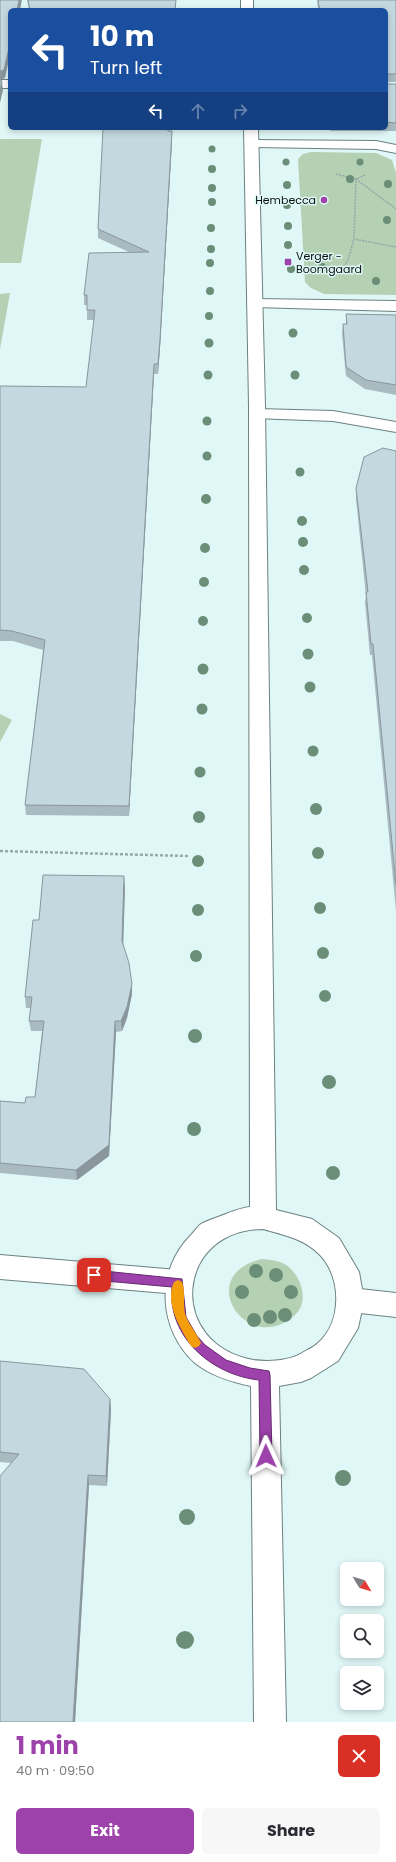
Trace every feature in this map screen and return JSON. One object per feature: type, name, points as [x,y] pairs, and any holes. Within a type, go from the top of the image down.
[{"type":"street","points":[[263,1218],[257,414],[252,136],[376,145],[396,150]]},
{"type":"street","points":[[255,304],[396,306]]},
{"type":"street","points":[[257,414],[333,416],[396,427]]},
{"type":"street","points":[[263,1218],[294,1223],[310,1230],[325,1240],[336,1253],[350,1283],[350,1312],[340,1337],[322,1357],[296,1370],[281,1374],[265,1375],[250,1373],[223,1365],[201,1349],[193,1340],[181,1318],[177,1294],[178,1282],[182,1267],[200,1241],[227,1224],[243,1219],[263,1218]]},
{"type":"street","points":[[0,1267],[178,1282]]},
{"type":"street","points":[[351,1300],[396,1305]]},
{"type":"street","points":[[265,1375],[270,1722]]},
{"type":"path","points":[[356,179],[367,174]]},
{"type":"path","points":[[356,179],[396,208]]},
{"type":"path","points":[[336,279],[344,270],[354,239],[356,179]]},
{"type":"path","points":[[354,239],[396,247]]},
{"type":"path","points":[[0,851],[188,856]]},
{"type":"green space","points":[[0,139],[42,139],[21,263],[0,263]]},
{"type":"green space","points":[[311,152],[376,153],[392,160],[396,173],[396,295],[324,294],[311,288],[305,282],[298,159],[303,154]]},
{"type":"green space","points":[[10,293],[0,349],[0,294]]},
{"type":"green space","points":[[0,714],[12,720],[0,742]]},
{"type":"green space","points":[[262,1259],[277,1261],[286,1265],[296,1275],[302,1288],[303,1296],[300,1309],[295,1315],[277,1326],[260,1327],[245,1320],[235,1309],[229,1295],[231,1281],[241,1268]]},
{"type":"building","points":[[0,0],[19,0],[17,8],[8,8],[8,53],[4,70],[0,71]]},
{"type":"building","points":[[28,0],[176,0],[175,8],[30,8]]},
{"type":"building","points":[[318,0],[396,0],[396,74],[388,74],[388,8],[320,8]]},
{"type":"building","points":[[0,80],[2,81],[0,91]]},
{"type":"building","points":[[388,84],[396,84],[396,123],[388,122]]},
{"type":"building","points":[[103,130],[172,131],[160,339],[158,364],[154,364],[129,806],[25,805],[45,640],[12,631],[0,630],[0,386],[86,387],[95,310],[87,310],[87,295],[84,295],[89,253],[149,252],[98,229]]},
{"type":"building","points":[[346,314],[396,315],[396,385],[366,380],[346,367],[343,324],[347,324]]},
{"type":"building","points":[[383,448],[396,451],[396,885],[373,644],[371,644],[366,592],[368,592],[356,488],[364,457]]},
{"type":"building","points":[[43,875],[124,876],[122,941],[129,963],[132,984],[127,1007],[121,1021],[115,1021],[109,1145],[76,1170],[0,1163],[0,1101],[25,1103],[26,1097],[35,1097],[44,1021],[29,1021],[32,997],[25,997],[33,920],[39,920]]},
{"type":"building","points":[[0,1361],[84,1369],[110,1399],[106,1476],[88,1475],[73,1722],[0,1722],[0,1476],[19,1454],[0,1452]]},
{"type":"slow traffic","points":[[178,1285],[178,1306],[181,1318],[195,1343]]},
{"type":"place","name":"Hembecca","points":[[324,200]]},
{"type":"place","name":"Verger - Boomgaard","points":[[288,262]]},
{"type":"route","points":[[94,1275],[178,1282],[178,1306],[181,1318],[193,1340],[201,1349],[223,1365],[235,1370],[265,1375],[266,1456]]}]
